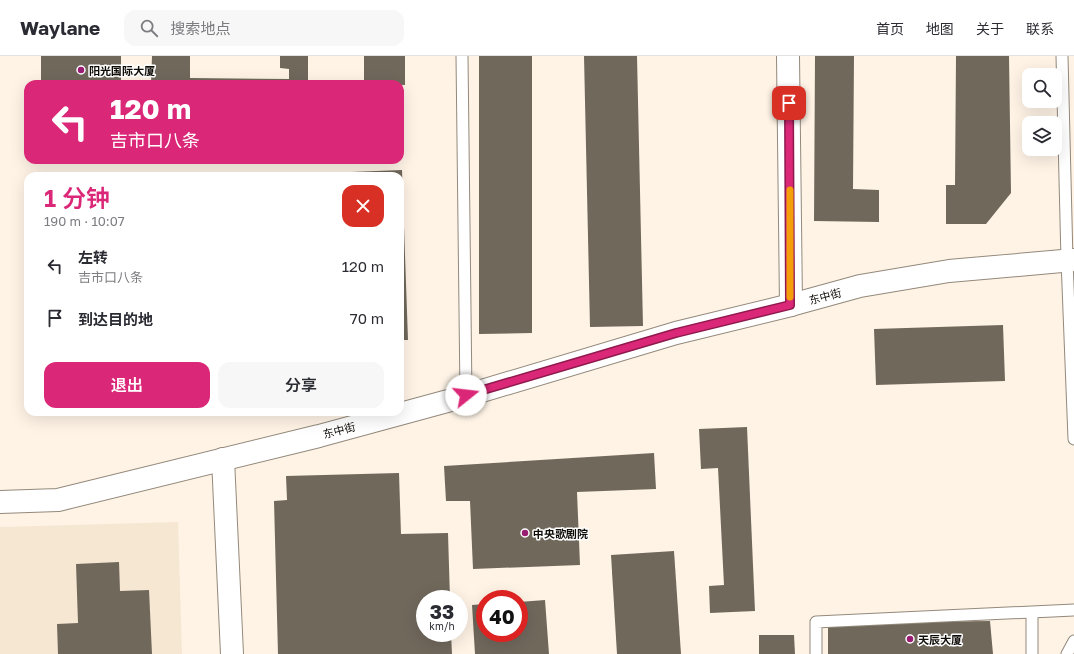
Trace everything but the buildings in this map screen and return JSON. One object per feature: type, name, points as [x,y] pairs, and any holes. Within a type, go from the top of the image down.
[{"type":"street","points":[[788,56],[790,305]]},
{"type":"street","name":"东中街","points":[[404,412],[676,333],[860,286],[941,273],[1071,260]]},
{"type":"street","name":"东中街","points":[[0,502],[58,500],[319,436],[391,416]]},
{"type":"street","points":[[223,459],[232,654]]},
{"type":"lane","points":[[462,56],[466,395]]},
{"type":"lane","points":[[1062,56],[1071,260],[1074,439]]},
{"type":"lane","points":[[816,654],[816,622],[1074,610]]},
{"type":"lane","points":[[1032,613],[1032,654]]},
{"type":"lane","points":[[1068,654],[1074,641]]},
{"type":"shaded area","points":[[178,522],[182,654],[0,654],[0,527]]},
{"type":"slow traffic","points":[[790,190],[790,297]]},
{"type":"place","name":"阳光国际大厦","points":[[81,70]]},
{"type":"place","name":"中央歌剧院","points":[[525,533]]},
{"type":"place","name":"天辰大厦","points":[[910,639]]},
{"type":"route","points":[[466,395],[676,333],[790,305],[789,103]]}]
